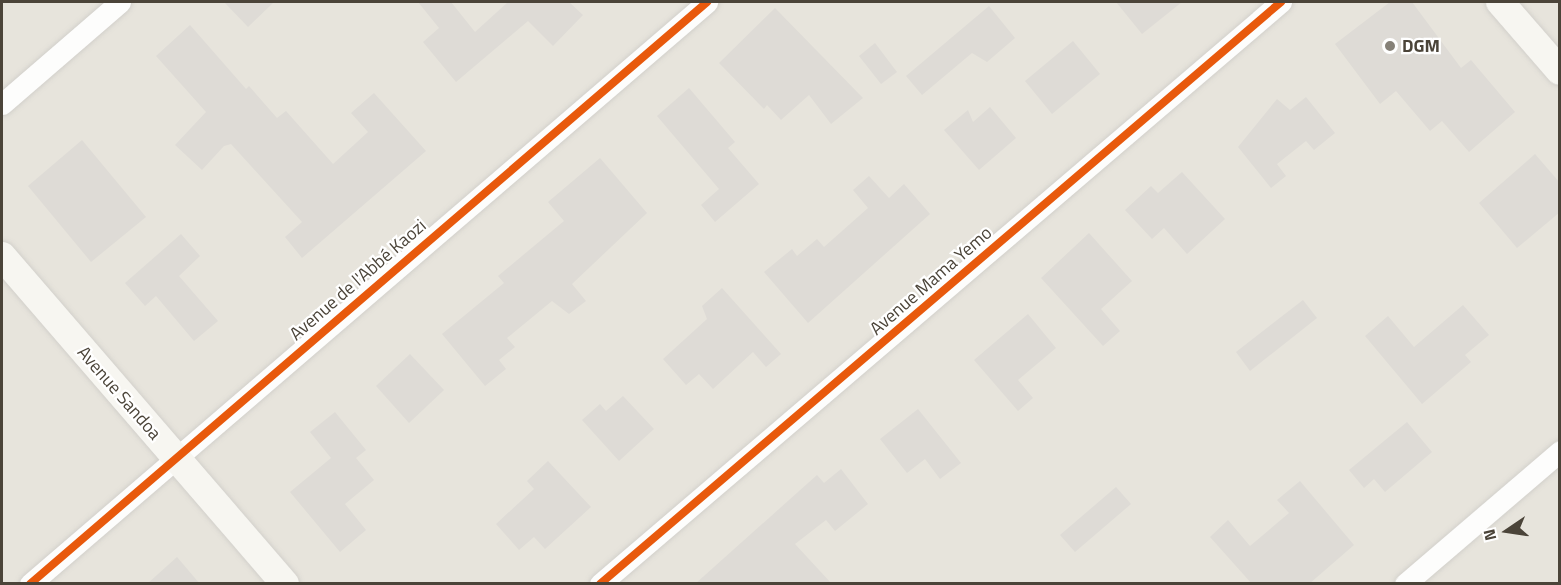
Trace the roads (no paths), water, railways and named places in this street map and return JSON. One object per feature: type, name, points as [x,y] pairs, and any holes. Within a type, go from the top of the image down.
[{"type":"street","points":[[2,104],[120,2]]},
{"type":"street","name":"Avenue de l'Abbé Kaozi","points":[[30,584],[707,2]]},
{"type":"street","name":"Avenue Mama Yemo","points":[[600,584],[1281,2]]},
{"type":"street","points":[[1500,2],[1560,71]]},
{"type":"street","name":"Avenue Sandoa","points":[[2,256],[285,584]]},
{"type":"street","points":[[1406,584],[1560,451]]},
{"type":"place","name":"DGM","points":[[1390,46]]}]
